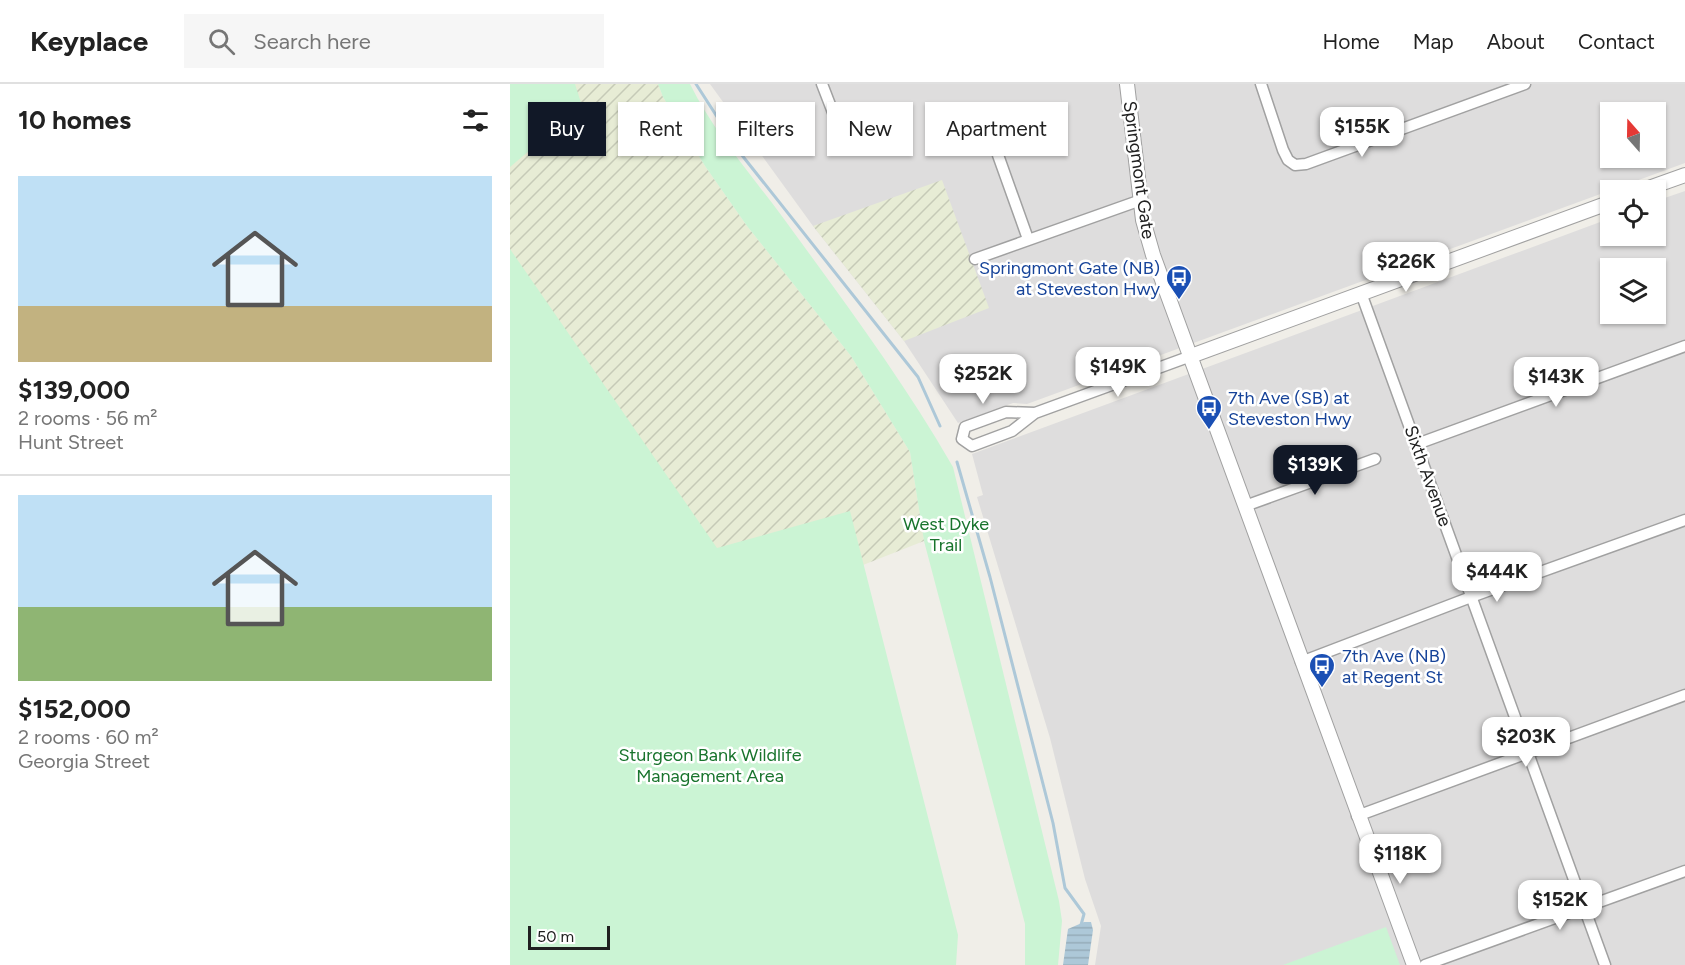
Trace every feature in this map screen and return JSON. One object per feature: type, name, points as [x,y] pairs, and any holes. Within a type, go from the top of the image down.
[{"type":"street","points":[[822,84],[829,102]]},
{"type":"street","name":"Springmont Gate","points":[[1127,84],[1141,200],[1150,247],[1357,816],[1414,965]]},
{"type":"street","points":[[1261,84],[1283,150],[1288,160],[1295,165],[1306,164],[1525,84]]},
{"type":"street","points":[[998,156],[1028,239]]},
{"type":"street","points":[[1666,182],[1685,175]]},
{"type":"street","points":[[975,259],[1141,200]]},
{"type":"street","points":[[1035,412],[1012,431],[972,446],[962,439],[965,427],[1006,412],[1035,412],[1600,206]]},
{"type":"street","name":"Sixth Avenue","points":[[1361,293],[1605,965]]},
{"type":"street","points":[[1417,444],[1685,346]]},
{"type":"street","points":[[1245,506],[1375,459]]},
{"type":"street","points":[[1301,662],[1471,597],[1685,520]]},
{"type":"street","points":[[1357,816],[1685,695]]},
{"type":"street","points":[[1425,965],[1685,871]]},
{"type":"shaded area","points":[[710,84],[1685,84],[1685,163],[1639,180],[1600,180],[1600,194],[1027,404],[1013,403],[958,423],[904,341],[813,226],[762,156],[815,156],[815,102],[723,102]]},
{"type":"shaded area","points":[[1685,191],[1685,965],[1095,965],[1101,926],[1085,879],[1050,738],[977,497],[983,495],[972,454],[1600,222],[1600,246],[1666,246],[1666,198]]},
{"type":"green space","points":[[510,84],[658,84],[666,102],[618,102],[618,156],[699,156],[747,226],[851,356],[910,452],[924,541],[736,615],[510,360]]},
{"type":"green space","points":[[510,84],[575,84],[581,102],[528,102],[528,152],[510,167]]},
{"type":"green space","name":"West Dyke Trail","points":[[658,84],[690,84],[699,102],[666,102]]},
{"type":"green space","name":"West Dyke Trail","points":[[704,110],[716,128],[716,156],[737,156],[872,341],[953,467],[1059,901],[1062,921],[1058,965],[1025,965],[1025,924],[924,541],[910,452],[851,356],[747,226],[699,156],[704,156]]},
{"type":"green space","points":[[942,180],[989,308],[904,341],[813,226]]},
{"type":"green space","name":"Sturgeon Bank Wildlife Management Area","points":[[510,249],[717,548],[850,511],[958,935],[956,965],[510,965]]},
{"type":"green space","points":[[1386,927],[1400,965],[1283,965]]},
{"type":"water","points":[[1084,922],[1091,922],[1093,930],[1088,965],[1063,965],[1068,929]]},
{"type":"waterway","points":[[696,84],[741,154],[918,377],[940,426]]},
{"type":"waterway","points":[[957,462],[990,577],[1053,823],[1065,888],[1084,914],[1081,925]]},
{"type":"place","name":"Springmont Gate (NB) at Steveston Hwy","points":[[1179,301]]},
{"type":"place","name":"7th Ave (SB) at Steveston Hwy","points":[[1209,431]]},
{"type":"place","name":"7th Ave (NB) at Regent St","points":[[1322,689]]}]
